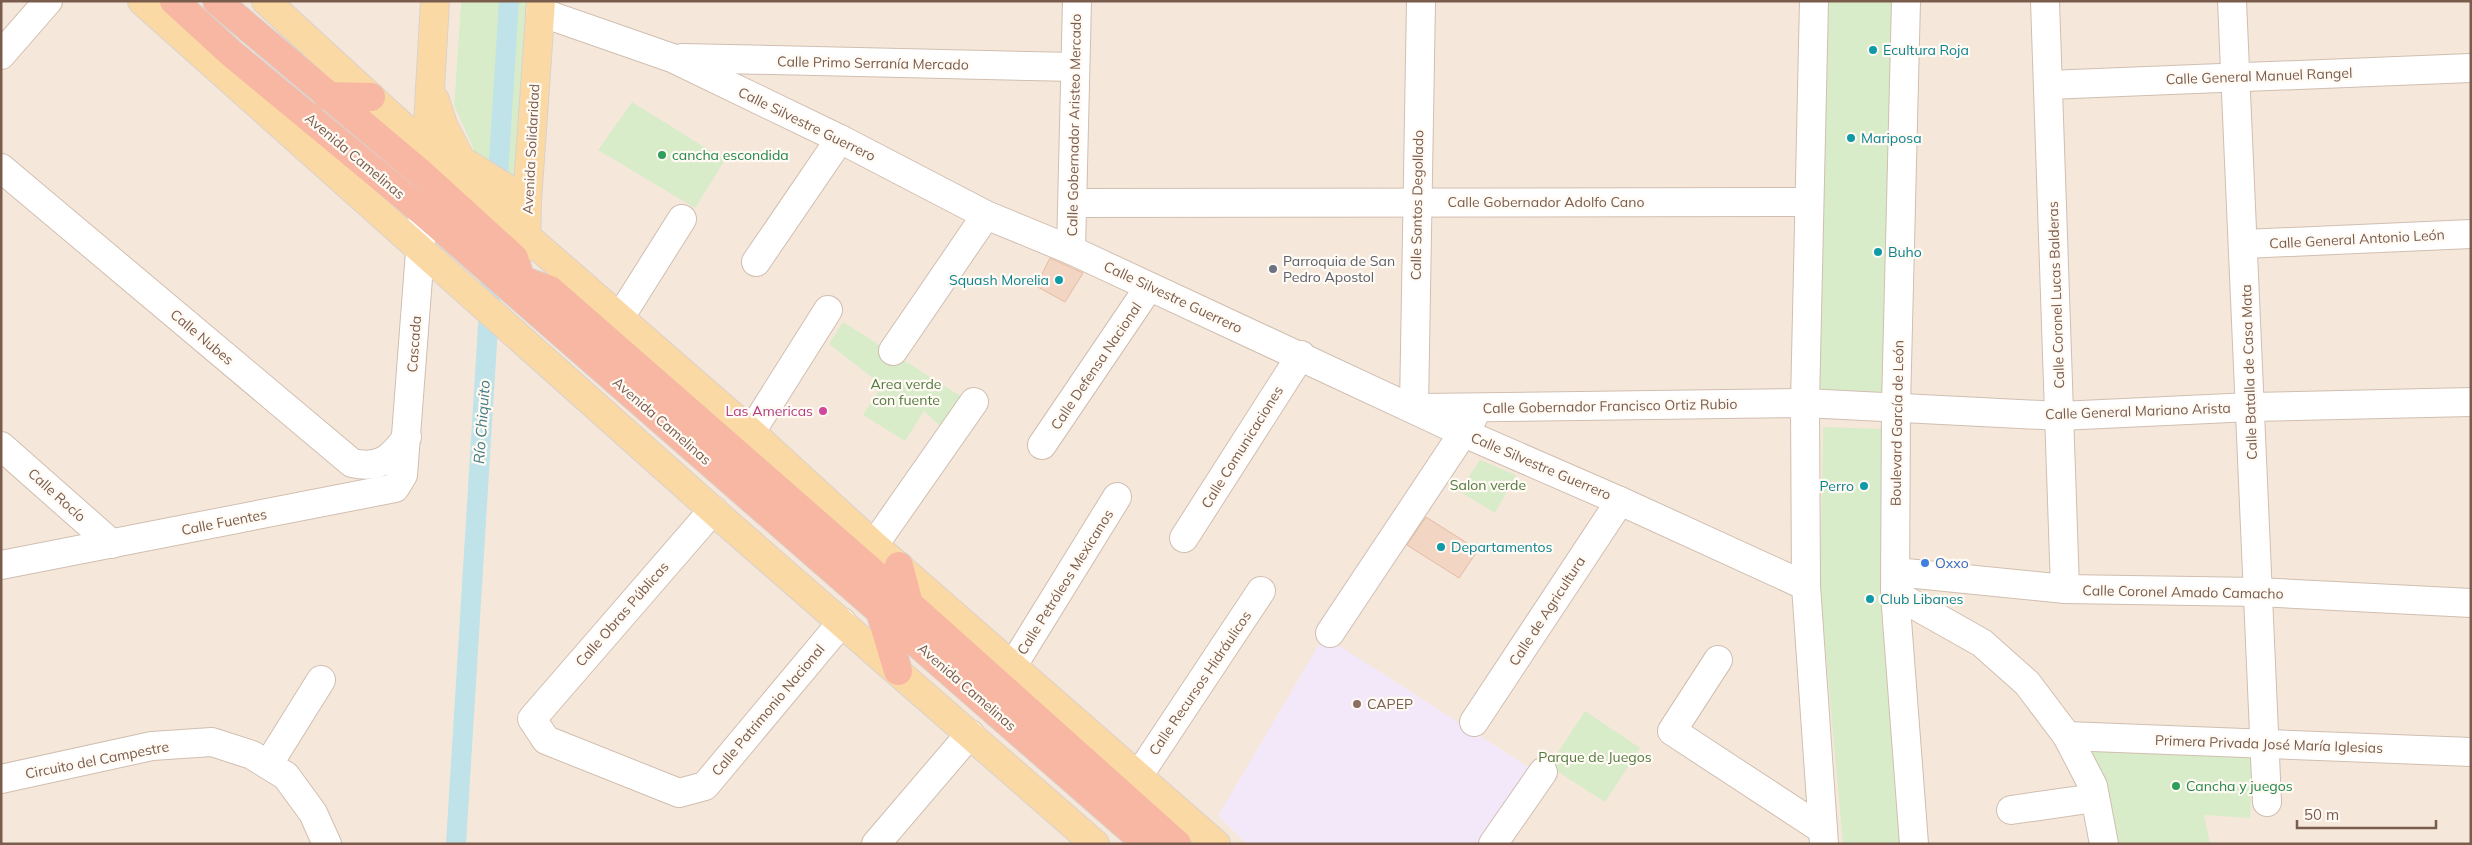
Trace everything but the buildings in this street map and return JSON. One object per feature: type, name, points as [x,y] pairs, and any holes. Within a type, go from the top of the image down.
[{"type":"highway","name":"Avenida Camelinas","points":[[174,1],[232,54],[432,220],[517,263],[550,290],[909,604],[1178,844]]},
{"type":"highway","name":"Avenida Camelinas","points":[[217,1],[327,96],[444,168],[444,194],[880,611],[1147,844]]},
{"type":"highway","points":[[327,96],[371,97]]},
{"type":"highway","points":[[899,566],[909,604]]},
{"type":"highway","points":[[880,611],[898,671]]},
{"type":"main road","name":"Avenida Camelinas","points":[[142,1],[713,510],[1095,844]]},
{"type":"main road","points":[[266,1],[427,148],[444,168],[525,200]]},
{"type":"main road","points":[[427,148],[435,1]]},
{"type":"main road","name":"Avenida Solidaridad","points":[[517,263],[525,200],[540,7]]},
{"type":"main road","points":[[430,85],[443,125],[444,168],[432,220]]},
{"type":"main road","name":"Avenida Camelinas","points":[[444,168],[517,263],[619,319],[751,432],[874,545],[1216,844]]},
{"type":"street","points":[[1,55],[48,1]]},
{"type":"street","name":"Calle Gobernador Aristeo Mercado","points":[[1071,250],[1077,1]]},
{"type":"street","name":"Calle Santos Degollado","points":[[1414,408],[1421,1]]},
{"type":"street","points":[[1814,1],[1805,402],[1806,586],[1824,837]]},
{"type":"street","name":"Boulevard García de León","points":[[1906,1],[1896,406],[1895,583],[1914,844]]},
{"type":"street","name":"Calle Coronel Lucas Balderas","points":[[2046,1],[2065,589]]},
{"type":"street","name":"Calle Batalla de Casa Mata","points":[[2232,1],[2267,802]]},
{"type":"street","name":"Calle Silvestre Guerrero","points":[[540,7],[672,58],[840,140],[986,215],[1071,250],[1301,355],[1464,433],[1620,500],[1806,586]]},
{"type":"street","name":"Calle Primo Serranía Mercado","points":[[672,58],[1075,67]]},
{"type":"street","name":"Calle General Manuel Rangel","points":[[2048,85],[2471,68]]},
{"type":"street","points":[[756,262],[840,140]]},
{"type":"street","name":"Calle Nubes","points":[[1,168],[352,463],[364,465],[379,464],[394,454],[407,438]]},
{"type":"street","name":"Calle Gobernador Adolfo Cano","points":[[1073,204],[1809,202]]},
{"type":"street","points":[[892,351],[986,215]]},
{"type":"street","points":[[619,319],[682,219]]},
{"type":"street","points":[[421,250],[432,220]]},
{"type":"street","name":"Calle General Antonio León","points":[[2244,244],[2471,234]]},
{"type":"street","name":"Cascada","points":[[407,438],[421,250]]},
{"type":"street","name":"Calle Defensa Nacional","points":[[1042,445],[1149,287]]},
{"type":"street","points":[[751,432],[828,310]]},
{"type":"street","name":"Calle Comunicaciones","points":[[1184,538],[1301,355]]},
{"type":"street","points":[[874,545],[974,402]]},
{"type":"street","name":"Calle General Mariano Arista","points":[[1805,402],[2060,416],[2471,402]]},
{"type":"street","name":"Calle Gobernador Francisco Ortiz Rubio","points":[[1414,408],[1805,402]]},
{"type":"street","points":[[1330,633],[1480,408]]},
{"type":"street","name":"Calle Fuentes","points":[[1,565],[395,488],[403,475],[407,438]]},
{"type":"street","name":"Calle Rocío","points":[[1,446],[112,544]]},
{"type":"street","name":"Calle Petróleos Mexicanos","points":[[1012,667],[1117,497]]},
{"type":"street","name":"Calle de Agricultura","points":[[1474,722],[1620,500]]},
{"type":"street","name":"Calle Obras Públicas","points":[[532,719],[713,510]]},
{"type":"street","points":[[1895,583],[1982,643],[2027,683],[2067,736],[2093,786],[2104,844]]},
{"type":"street","name":"Calle Coronel Amado Camacho","points":[[1895,583],[2065,589],[2257,592],[2471,603]]},
{"type":"street","name":"Calle Recursos Hidráulicos","points":[[1139,775],[1261,591]]},
{"type":"street","name":"Calle Patrimonio Nacional","points":[[532,719],[546,740],[679,793],[705,786],[842,622]]},
{"type":"street","points":[[1718,660],[1672,731],[1824,837]]},
{"type":"street","points":[[268,765],[321,680]]},
{"type":"street","points":[[876,844],[970,734]]},
{"type":"street","name":"Primera Privada José María Iglesias","points":[[2067,736],[2471,752]]},
{"type":"street","name":"Circuito del Campestre","points":[[3,780],[152,746],[212,742],[252,755],[286,776],[313,813],[327,844]]},
{"type":"street","points":[[1493,844],[1543,772]]},
{"type":"street","points":[[2010,810],[2096,798]]},
{"type":"shaded area","points":[[1,1],[461,1],[454,105],[543,1],[2471,1],[2471,844],[1,844]]},
{"type":"shaded area","name":"CAPEP","points":[[1324,636],[1536,772],[1488,844],[1247,844],[1218,816]]},
{"type":"green space","points":[[461,1],[543,1],[530,191],[475,152],[454,105]]},
{"type":"green space","points":[[1828,1],[1898,1],[1890,393],[1820,392]]},
{"type":"green space","name":"cancha escondida","points":[[632,102],[725,160],[695,208],[598,150]]},
{"type":"green space","name":"Area verde con fuente","points":[[843,322],[970,402],[949,434],[924,411],[905,441],[863,415],[882,385],[829,344]]},
{"type":"green space","points":[[1823,427],[1883,429],[1881,611],[1902,844],[1843,844],[1820,589]]},
{"type":"green space","name":"Salon verde","points":[[1480,460],[1516,475],[1495,513],[1459,491]]},
{"type":"green space","name":"Parque de Juegos","points":[[1585,711],[1640,748],[1605,802],[1549,766]]},
{"type":"green space","name":"Cancha y juegos","points":[[2086,747],[2253,755],[2250,818],[2204,815],[2210,844],[2115,844]]},
{"type":"waterway","name":"Río Chiquito","points":[[497,193],[509,1]]},
{"type":"waterway","name":"Río Chiquito","points":[[456,844],[492,262]]},
{"type":"place","name":"Ecultura Roja","points":[[1873,50]]},
{"type":"place","name":"Mariposa","points":[[1851,138]]},
{"type":"place","name":"cancha escondida","points":[[662,155]]},
{"type":"place","name":"Buho","points":[[1878,252]]},
{"type":"place","name":"Parroquia de San Pedro Apostol","points":[[1273,269]]},
{"type":"place","name":"Squash Morelia","points":[[1059,280]]},
{"type":"place","name":"Las Americas","points":[[823,411]]},
{"type":"place","name":"Perro","points":[[1864,486]]},
{"type":"place","name":"Departamentos","points":[[1441,547]]},
{"type":"place","name":"Oxxo","points":[[1925,563]]},
{"type":"place","name":"Club Libanes","points":[[1870,599]]},
{"type":"place","name":"CAPEP","points":[[1357,704]]},
{"type":"place","name":"Cancha y juegos","points":[[2176,786]]}]
